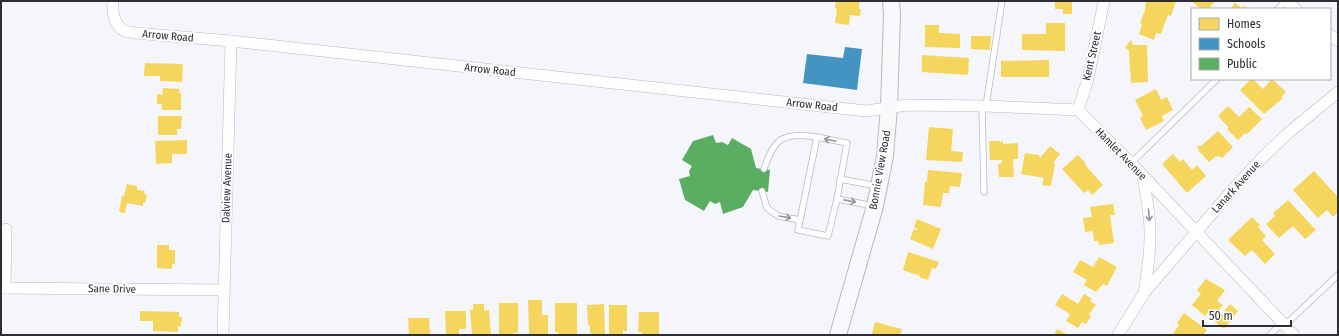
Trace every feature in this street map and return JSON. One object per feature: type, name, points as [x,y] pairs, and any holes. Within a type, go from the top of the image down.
[{"type":"street","name":"Arrow Road","points":[[113,1],[112,7],[115,21],[125,31],[231,41],[866,111],[889,107]]},
{"type":"street","name":"Bonnie View Road","points":[[838,335],[875,206],[885,156],[889,107],[891,1]]},
{"type":"street","name":"Kent Street","points":[[1078,110],[1088,79],[1104,1]]},
{"type":"street","points":[[1285,1],[1295,8]]},
{"type":"street","name":"Dalview Avenue","points":[[222,335],[231,41]]},
{"type":"street","name":"Lanark Avenue","points":[[1118,335],[1144,293],[1259,161],[1288,134],[1338,92]]},
{"type":"street","points":[[889,107],[907,105],[984,106],[1078,110]]},
{"type":"street","name":"Hamlet Avenue","points":[[1078,110],[1131,163],[1294,335]]},
{"type":"street","name":"Lanark Avenue","points":[[1143,176],[1149,212],[1150,237],[1144,293]]},
{"type":"street","points":[[3,288],[6,229]]},
{"type":"street","name":"Sane Drive","points":[[3,288],[224,290]]},
{"type":"lane","points":[[984,192],[984,106],[1002,1]]},
{"type":"lane","points":[[1131,163],[1216,80]]},
{"type":"lane","points":[[764,169],[768,158],[778,142],[789,136],[817,137],[847,144],[837,199],[828,236],[798,230],[817,137]]},
{"type":"lane","points":[[840,179],[879,186]]},
{"type":"lane","points":[[762,191],[767,208],[778,216],[800,220]]},
{"type":"lane","points":[[837,199],[875,206]]},
{"type":"lane","points":[[1270,335],[1338,274]]},
{"type":"building: Homes","points":[[836,1],[860,1],[860,16],[850,15],[849,25],[835,23],[837,9],[835,8]]},
{"type":"building: Homes","points":[[1055,1],[1072,1],[1072,14],[1063,14],[1063,9],[1055,9]]},
{"type":"building: Homes","points":[[1146,1],[1176,1],[1171,16],[1168,15],[1161,34],[1156,33],[1154,40],[1139,34],[1142,24],[1140,23],[1145,10]]},
{"type":"building: Homes","points":[[1191,1],[1215,1],[1210,8],[1200,8]]},
{"type":"building: Homes","points":[[1235,3],[1242,8],[1231,8]]},
{"type":"building: Homes","points":[[1046,23],[1065,23],[1065,51],[1022,50],[1022,34],[1046,34]]},
{"type":"building: Homes","points":[[925,25],[939,25],[939,33],[960,34],[960,48],[925,47]]},
{"type":"building: Homes","points":[[971,36],[991,36],[990,50],[971,49]]},
{"type":"building: Homes","points":[[1131,40],[1133,45],[1147,45],[1148,82],[1131,83],[1129,51],[1125,47]]},
{"type":"building: Homes","points":[[922,55],[969,58],[968,75],[922,72]]},
{"type":"building: Homes","points":[[1049,60],[1049,77],[1001,77],[1001,61]]},
{"type":"building: Homes","points":[[145,63],[183,64],[182,82],[160,81],[160,76],[144,76]]},
{"type":"building: Homes","points":[[1250,80],[1254,80],[1263,89],[1271,80],[1273,80],[1286,92],[1281,97],[1283,98],[1264,114],[1240,90]]},
{"type":"building: Homes","points":[[163,88],[180,89],[181,110],[162,110],[162,104],[157,104],[157,94],[162,95]]},
{"type":"building: Homes","points":[[1156,89],[1161,100],[1167,97],[1173,110],[1162,116],[1164,121],[1146,130],[1140,118],[1143,116],[1135,100]]},
{"type":"building: Homes","points":[[1228,106],[1239,117],[1249,107],[1262,119],[1247,134],[1245,133],[1238,140],[1227,129],[1229,128],[1218,116]]},
{"type":"building: Homes","points":[[158,116],[182,116],[181,129],[177,129],[177,135],[158,135]]},
{"type":"building: Homes","points":[[929,127],[953,129],[951,151],[963,152],[962,162],[926,160]]},
{"type":"building: Homes","points":[[1218,131],[1233,147],[1222,158],[1216,156],[1209,162],[1197,147],[1199,145],[1200,147]]},
{"type":"building: Homes","points":[[187,140],[187,154],[172,154],[172,163],[156,164],[155,141]]},
{"type":"building: Homes","points":[[989,141],[1003,141],[1003,144],[1018,143],[1018,159],[1013,159],[1014,177],[999,177],[998,164],[1002,163],[1002,160],[990,160]]},
{"type":"building: Homes","points":[[1050,146],[1060,154],[1053,163],[1055,164],[1051,186],[1042,185],[1044,178],[1021,174],[1025,153],[1039,155],[1040,158]]},
{"type":"building: Homes","points":[[1173,154],[1180,162],[1183,159],[1192,170],[1197,165],[1206,176],[1187,193],[1162,164]]},
{"type":"building: Homes","points":[[1078,155],[1103,185],[1092,195],[1088,190],[1084,193],[1062,169]]},
{"type":"building: Homes","points":[[928,170],[962,173],[960,187],[950,186],[949,193],[943,193],[941,207],[923,205],[925,182],[927,182]]},
{"type":"building: Homes","points":[[1314,171],[1338,197],[1338,212],[1333,217],[1327,210],[1318,218],[1293,190]]},
{"type":"building: Homes","points":[[127,184],[137,186],[137,190],[145,191],[144,194],[147,195],[145,203],[143,203],[143,206],[127,203],[125,213],[119,212],[122,196],[124,196]]},
{"type":"building: Homes","points":[[1288,200],[1316,230],[1305,239],[1293,226],[1279,238],[1266,224],[1275,216],[1273,213]]},
{"type":"building: Homes","points":[[1113,204],[1115,215],[1110,215],[1114,243],[1099,245],[1098,241],[1094,241],[1093,231],[1085,232],[1083,218],[1092,217],[1090,207]]},
{"type":"building: Homes","points":[[1252,217],[1260,225],[1258,227],[1266,236],[1262,240],[1275,254],[1265,264],[1252,250],[1245,256],[1228,240]]},
{"type":"building: Homes","points":[[917,219],[941,229],[933,249],[910,239],[914,229],[918,229],[914,227]]},
{"type":"building: Homes","points":[[157,245],[169,245],[169,250],[175,250],[175,264],[172,264],[172,269],[157,268]]},
{"type":"building: Homes","points":[[908,252],[939,262],[936,269],[932,268],[928,280],[903,270]]},
{"type":"building: Homes","points":[[1099,257],[1117,267],[1107,286],[1103,284],[1096,292],[1084,285],[1087,280],[1073,272],[1080,260],[1093,267]]},
{"type":"building: Homes","points":[[1206,279],[1225,290],[1217,301],[1223,305],[1215,315],[1209,311],[1205,316],[1192,305],[1201,294],[1197,290]]},
{"type":"building: Homes","points":[[1062,294],[1078,304],[1084,294],[1092,299],[1090,301],[1096,305],[1089,314],[1091,316],[1086,324],[1082,322],[1078,328],[1066,321],[1070,314],[1055,305]]},
{"type":"building: Homes","points":[[528,300],[542,300],[542,315],[548,315],[548,335],[529,335]]},
{"type":"building: Homes","points":[[499,303],[518,303],[518,333],[513,333],[513,335],[499,335]]},
{"type":"building: Homes","points":[[555,303],[577,303],[577,335],[558,335],[558,332],[555,332]]},
{"type":"building: Homes","points":[[473,304],[484,304],[484,311],[489,310],[491,335],[472,335],[470,310],[473,310]]},
{"type":"building: Homes","points":[[604,304],[605,335],[592,335],[592,333],[590,333],[590,325],[588,325],[587,305]]},
{"type":"building: Homes","points":[[1230,304],[1238,311],[1224,329],[1215,322]]},
{"type":"building: Homes","points":[[609,305],[627,305],[627,331],[623,331],[623,335],[609,335]]},
{"type":"building: Homes","points":[[140,311],[179,312],[179,317],[182,317],[181,326],[178,326],[178,332],[153,331],[153,321],[140,321]]},
{"type":"building: Homes","points":[[445,311],[466,311],[466,329],[459,329],[459,335],[446,335]]},
{"type":"building: Homes","points":[[639,312],[659,312],[659,335],[642,335],[642,332],[638,332]]},
{"type":"building: Homes","points":[[1184,313],[1207,330],[1203,335],[1172,335],[1179,325],[1177,323]]},
{"type":"building: Homes","points":[[408,318],[429,318],[430,335],[409,335]]},
{"type":"building: Homes","points":[[875,322],[902,329],[900,335],[872,334]]},
{"type":"building: Homes","points":[[1057,329],[1068,335],[1054,335]]},
{"type":"building: Schools","points":[[845,47],[862,49],[857,90],[803,83],[807,54],[843,58]]},
{"type":"building: Public","points":[[713,135],[716,143],[722,142],[728,145],[732,138],[751,149],[756,168],[770,170],[768,192],[753,190],[743,207],[723,214],[720,202],[715,204],[710,201],[704,211],[685,200],[679,179],[690,176],[689,171],[692,166],[682,160],[693,141]]}]
